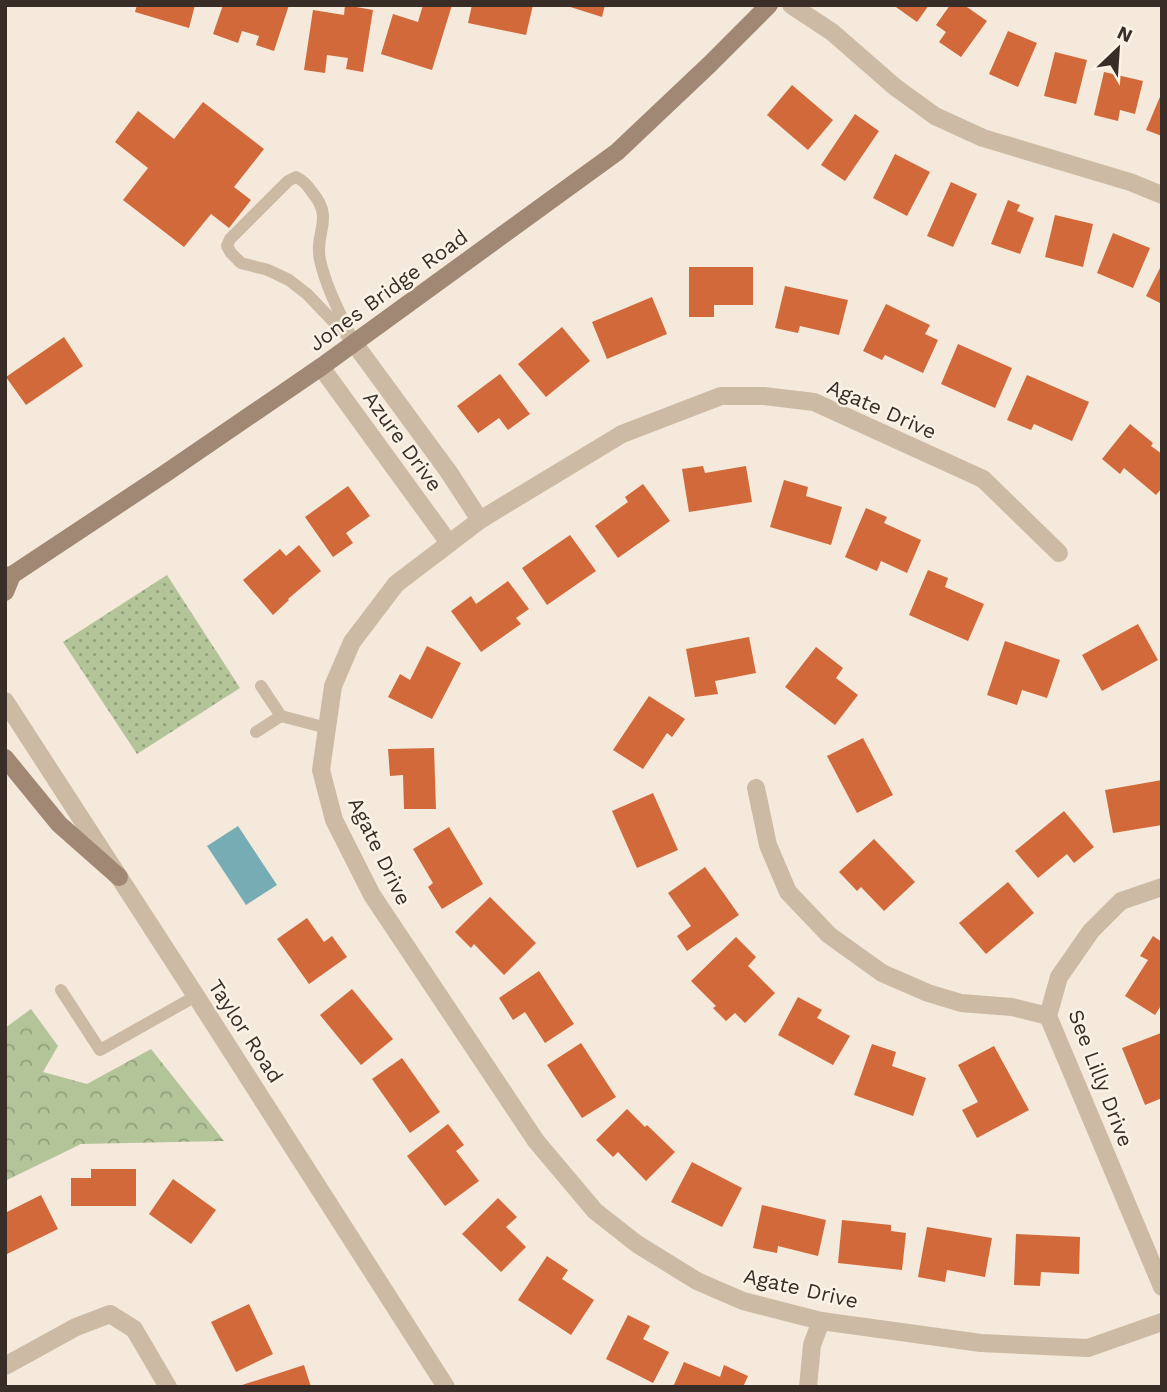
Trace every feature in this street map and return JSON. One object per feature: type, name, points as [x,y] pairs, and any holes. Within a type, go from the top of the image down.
[{"type":"main road","name":"Jones Bridge Road","points":[[8,575],[166,473],[321,367],[617,152],[769,5]]},
{"type":"main road","points":[[5,593],[8,575]]},
{"type":"main road","points":[[5,758],[59,824],[120,877]]},
{"type":"street","points":[[791,5],[832,32],[895,88],[935,116],[983,138],[1130,182],[1162,195]]},
{"type":"street","name":"Azure Drive","points":[[354,343],[448,471],[480,520]]},
{"type":"street","name":"Azure Drive","points":[[321,367],[449,543]]},
{"type":"street","name":"Agate Drive","points":[[1059,553],[983,479],[814,402],[764,396],[721,396],[622,434],[480,520],[396,584],[352,642],[333,686],[321,770],[334,820],[372,895],[536,1141],[595,1211],[637,1244],[697,1281],[743,1301],[821,1321],[981,1343],[1088,1348],[1162,1322]]},
{"type":"street","name":"Taylor Road","points":[[5,701],[446,1387]]},
{"type":"street","points":[[756,788],[768,845],[788,892],[830,934],[882,974],[928,993],[961,1003],[1012,1007],[1048,1016]]},
{"type":"street","name":"See Lilly Drive","points":[[1162,887],[1121,901],[1091,931],[1059,977],[1048,1016],[1162,1287]]},
{"type":"street","points":[[5,1366],[76,1326],[110,1314],[134,1329],[168,1387]]},
{"type":"street","points":[[808,1387],[812,1345],[821,1321]]},
{"type":"lane","points":[[296,177],[303,180],[323,209],[320,259],[354,343],[298,287],[268,270],[241,263],[227,246],[230,239],[288,181],[296,177]]},
{"type":"lane","points":[[261,685],[281,716],[327,728]]},
{"type":"lane","points":[[256,732],[281,716]]},
{"type":"lane","points":[[61,990],[100,1050],[196,996]]},
{"type":"green space","points":[[167,575],[240,688],[137,754],[63,642]]},
{"type":"green space","points":[[31,1009],[58,1046],[43,1072],[87,1084],[151,1049],[224,1141],[81,1144],[5,1181],[5,1028]]},
{"type":"water","points":[[238,826],[277,885],[246,905],[207,846]]},
{"type":"building","points":[[137,5],[195,5],[189,28],[135,12]]},
{"type":"building","points":[[223,5],[289,5],[274,51],[256,45],[259,36],[242,31],[238,43],[213,34]]},
{"type":"building","points":[[345,5],[373,10],[363,72],[346,69],[348,58],[327,55],[325,73],[304,70],[313,10],[344,15]]},
{"type":"building","points":[[423,5],[452,5],[432,70],[381,54],[393,14],[418,22]]},
{"type":"building","points":[[472,5],[533,5],[526,35],[468,23]]},
{"type":"building","points":[[564,5],[605,5],[602,17]]},
{"type":"building","points":[[893,5],[929,5],[917,22]]},
{"type":"building","points":[[950,5],[964,5],[987,21],[961,57],[939,42],[946,32],[936,25]]},
{"type":"building","points":[[1008,31],[1037,43],[1018,87],[989,74]]},
{"type":"building","points":[[1055,52],[1087,60],[1076,104],[1044,96]]},
{"type":"building","points":[[1104,72],[1143,81],[1135,114],[1120,110],[1118,121],[1094,115]]},
{"type":"building","points":[[792,85],[833,120],[808,150],[767,115]]},
{"type":"building","points":[[1162,92],[1162,136],[1146,130]]},
{"type":"building","points":[[203,102],[264,149],[234,187],[251,200],[229,228],[211,214],[184,247],[123,200],[148,168],[115,142],[138,111],[174,139]]},
{"type":"building","points":[[855,114],[879,131],[845,181],[821,165]]},
{"type":"building","points":[[895,154],[930,172],[907,216],[873,198]]},
{"type":"building","points":[[951,182],[977,194],[953,247],[927,236]]},
{"type":"building","points":[[1008,200],[1020,205],[1017,211],[1034,218],[1020,254],[991,244]]},
{"type":"building","points":[[1055,215],[1093,224],[1083,267],[1045,257]]},
{"type":"building","points":[[1113,233],[1150,248],[1133,288],[1097,273]]},
{"type":"building","points":[[1162,264],[1162,304],[1146,296]]},
{"type":"building","points":[[689,267],[753,267],[753,305],[714,305],[714,317],[689,317]]},
{"type":"building","points":[[785,286],[848,300],[839,335],[800,326],[798,333],[775,328]]},
{"type":"building","points":[[652,297],[667,334],[607,359],[592,322]]},
{"type":"building","points":[[886,304],[930,325],[925,334],[938,340],[923,373],[885,355],[882,360],[863,351]]},
{"type":"building","points":[[562,327],[590,361],[546,397],[518,364]]},
{"type":"building","points":[[64,337],[83,366],[26,405],[6,377]]},
{"type":"building","points":[[958,344],[1012,368],[995,408],[941,384]]},
{"type":"building","points":[[500,374],[530,414],[508,430],[499,418],[478,433],[457,406]]},
{"type":"building","points":[[1027,375],[1089,402],[1072,441],[1034,424],[1031,430],[1007,420]]},
{"type":"building","points":[[1130,424],[1162,454],[1162,488],[1156,495],[1124,468],[1120,474],[1102,459]]},
{"type":"building","points":[[703,466],[705,473],[746,466],[752,502],[689,512],[682,469]]},
{"type":"building","points":[[784,480],[808,487],[806,496],[842,507],[831,545],[770,527]]},
{"type":"building","points":[[643,484],[670,521],[618,558],[595,526],[628,502],[625,497]]},
{"type":"building","points":[[348,486],[370,516],[346,533],[353,543],[333,557],[305,517]]},
{"type":"building","points":[[866,508],[887,517],[884,523],[921,540],[907,573],[881,561],[877,571],[845,557]]},
{"type":"building","points":[[570,535],[596,571],[547,605],[522,568]]},
{"type":"building","points":[[299,545],[321,571],[273,615],[243,580],[280,549],[286,556]]},
{"type":"building","points":[[928,570],[948,578],[945,587],[984,604],[968,641],[909,615]]},
{"type":"building","points":[[508,581],[529,609],[516,618],[521,624],[481,652],[451,611],[471,596],[476,604]]},
{"type":"building","points":[[1138,624],[1158,660],[1102,691],[1082,655]]},
{"type":"building","points":[[749,637],[756,673],[715,681],[718,694],[695,697],[686,649]]},
{"type":"building","points":[[1005,641],[1060,660],[1047,698],[1022,690],[1017,705],[987,695]]},
{"type":"building","points":[[427,646],[461,663],[432,719],[388,697],[400,674],[410,680]]},
{"type":"building","points":[[816,647],[843,668],[836,678],[858,695],[835,725],[785,687]]},
{"type":"building","points":[[649,696],[685,719],[672,737],[667,733],[643,769],[613,750]]},
{"type":"building","points":[[863,738],[893,795],[857,813],[827,756]]},
{"type":"building","points":[[434,748],[436,809],[404,809],[403,775],[390,776],[388,749]]},
{"type":"building","points":[[1162,780],[1162,825],[1113,833],[1105,790]]},
{"type":"building","points":[[653,793],[678,850],[637,868],[612,811]]},
{"type":"building","points":[[1064,811],[1094,847],[1074,863],[1067,854],[1038,878],[1015,851]]},
{"type":"building","points":[[449,827],[483,884],[442,909],[428,887],[433,883],[413,849]]},
{"type":"building","points":[[874,839],[915,882],[884,911],[861,887],[857,891],[839,872]]},
{"type":"building","points":[[705,867],[739,915],[687,951],[677,936],[691,926],[668,893]]},
{"type":"building","points":[[1008,882],[1034,913],[986,954],[959,923]]},
{"type":"building","points":[[490,897],[536,943],[504,975],[474,944],[471,948],[455,932]]},
{"type":"building","points":[[307,918],[324,942],[332,936],[347,957],[309,984],[277,939]]},
{"type":"building","points":[[1153,936],[1162,942],[1162,1004],[1155,1015],[1125,996],[1148,960],[1140,956]]},
{"type":"building","points":[[736,937],[756,957],[748,966],[775,993],[745,1023],[735,1013],[726,1021],[713,1008],[716,1006],[691,981]]},
{"type":"building","points":[[539,971],[574,1024],[545,1043],[525,1012],[513,1020],[499,998]]},
{"type":"building","points":[[352,989],[393,1039],[361,1065],[320,1015]]},
{"type":"building","points":[[798,997],[822,1010],[817,1018],[850,1036],[833,1065],[778,1035]]},
{"type":"building","points":[[1161,1033],[1162,1098],[1145,1105],[1122,1048]]},
{"type":"building","points":[[581,1043],[616,1097],[582,1118],[547,1065]]},
{"type":"building","points":[[872,1044],[896,1052],[892,1066],[926,1078],[913,1116],[854,1095]]},
{"type":"building","points":[[994,1046],[1029,1110],[977,1138],[962,1110],[978,1102],[958,1065]]},
{"type":"building","points":[[402,1058],[440,1112],[410,1133],[372,1079]]},
{"type":"building","points":[[627,1109],[675,1152],[646,1181],[618,1152],[613,1157],[596,1140]]},
{"type":"building","points":[[448,1124],[464,1145],[456,1151],[479,1181],[445,1206],[407,1156]]},
{"type":"building","points":[[692,1162],[742,1188],[722,1227],[671,1202]]},
{"type":"building","points":[[91,1169],[136,1169],[136,1206],[71,1206],[71,1178],[91,1178]]},
{"type":"building","points":[[173,1179],[216,1210],[191,1244],[149,1214]]},
{"type":"building","points":[[41,1195],[58,1229],[5,1255],[5,1213]]},
{"type":"building","points":[[498,1198],[517,1217],[506,1227],[526,1247],[501,1272],[462,1234]]},
{"type":"building","points":[[762,1205],[826,1220],[818,1256],[778,1246],[777,1253],[753,1248]]},
{"type":"building","points":[[842,1220],[891,1225],[891,1231],[906,1233],[902,1270],[838,1263]]},
{"type":"building","points":[[927,1227],[992,1238],[985,1277],[947,1270],[945,1282],[918,1277]]},
{"type":"building","points":[[1016,1234],[1080,1237],[1079,1274],[1041,1272],[1040,1286],[1014,1285]]},
{"type":"building","points":[[547,1256],[568,1270],[562,1279],[594,1300],[571,1335],[518,1300]]},
{"type":"building","points":[[249,1304],[273,1354],[236,1372],[211,1322]]},
{"type":"building","points":[[628,1315],[650,1326],[643,1339],[669,1352],[653,1383],[606,1359]]},
{"type":"building","points":[[684,1362],[720,1377],[724,1365],[748,1376],[743,1387],[673,1387]]},
{"type":"building","points":[[304,1365],[311,1387],[239,1387],[239,1386]]}]
